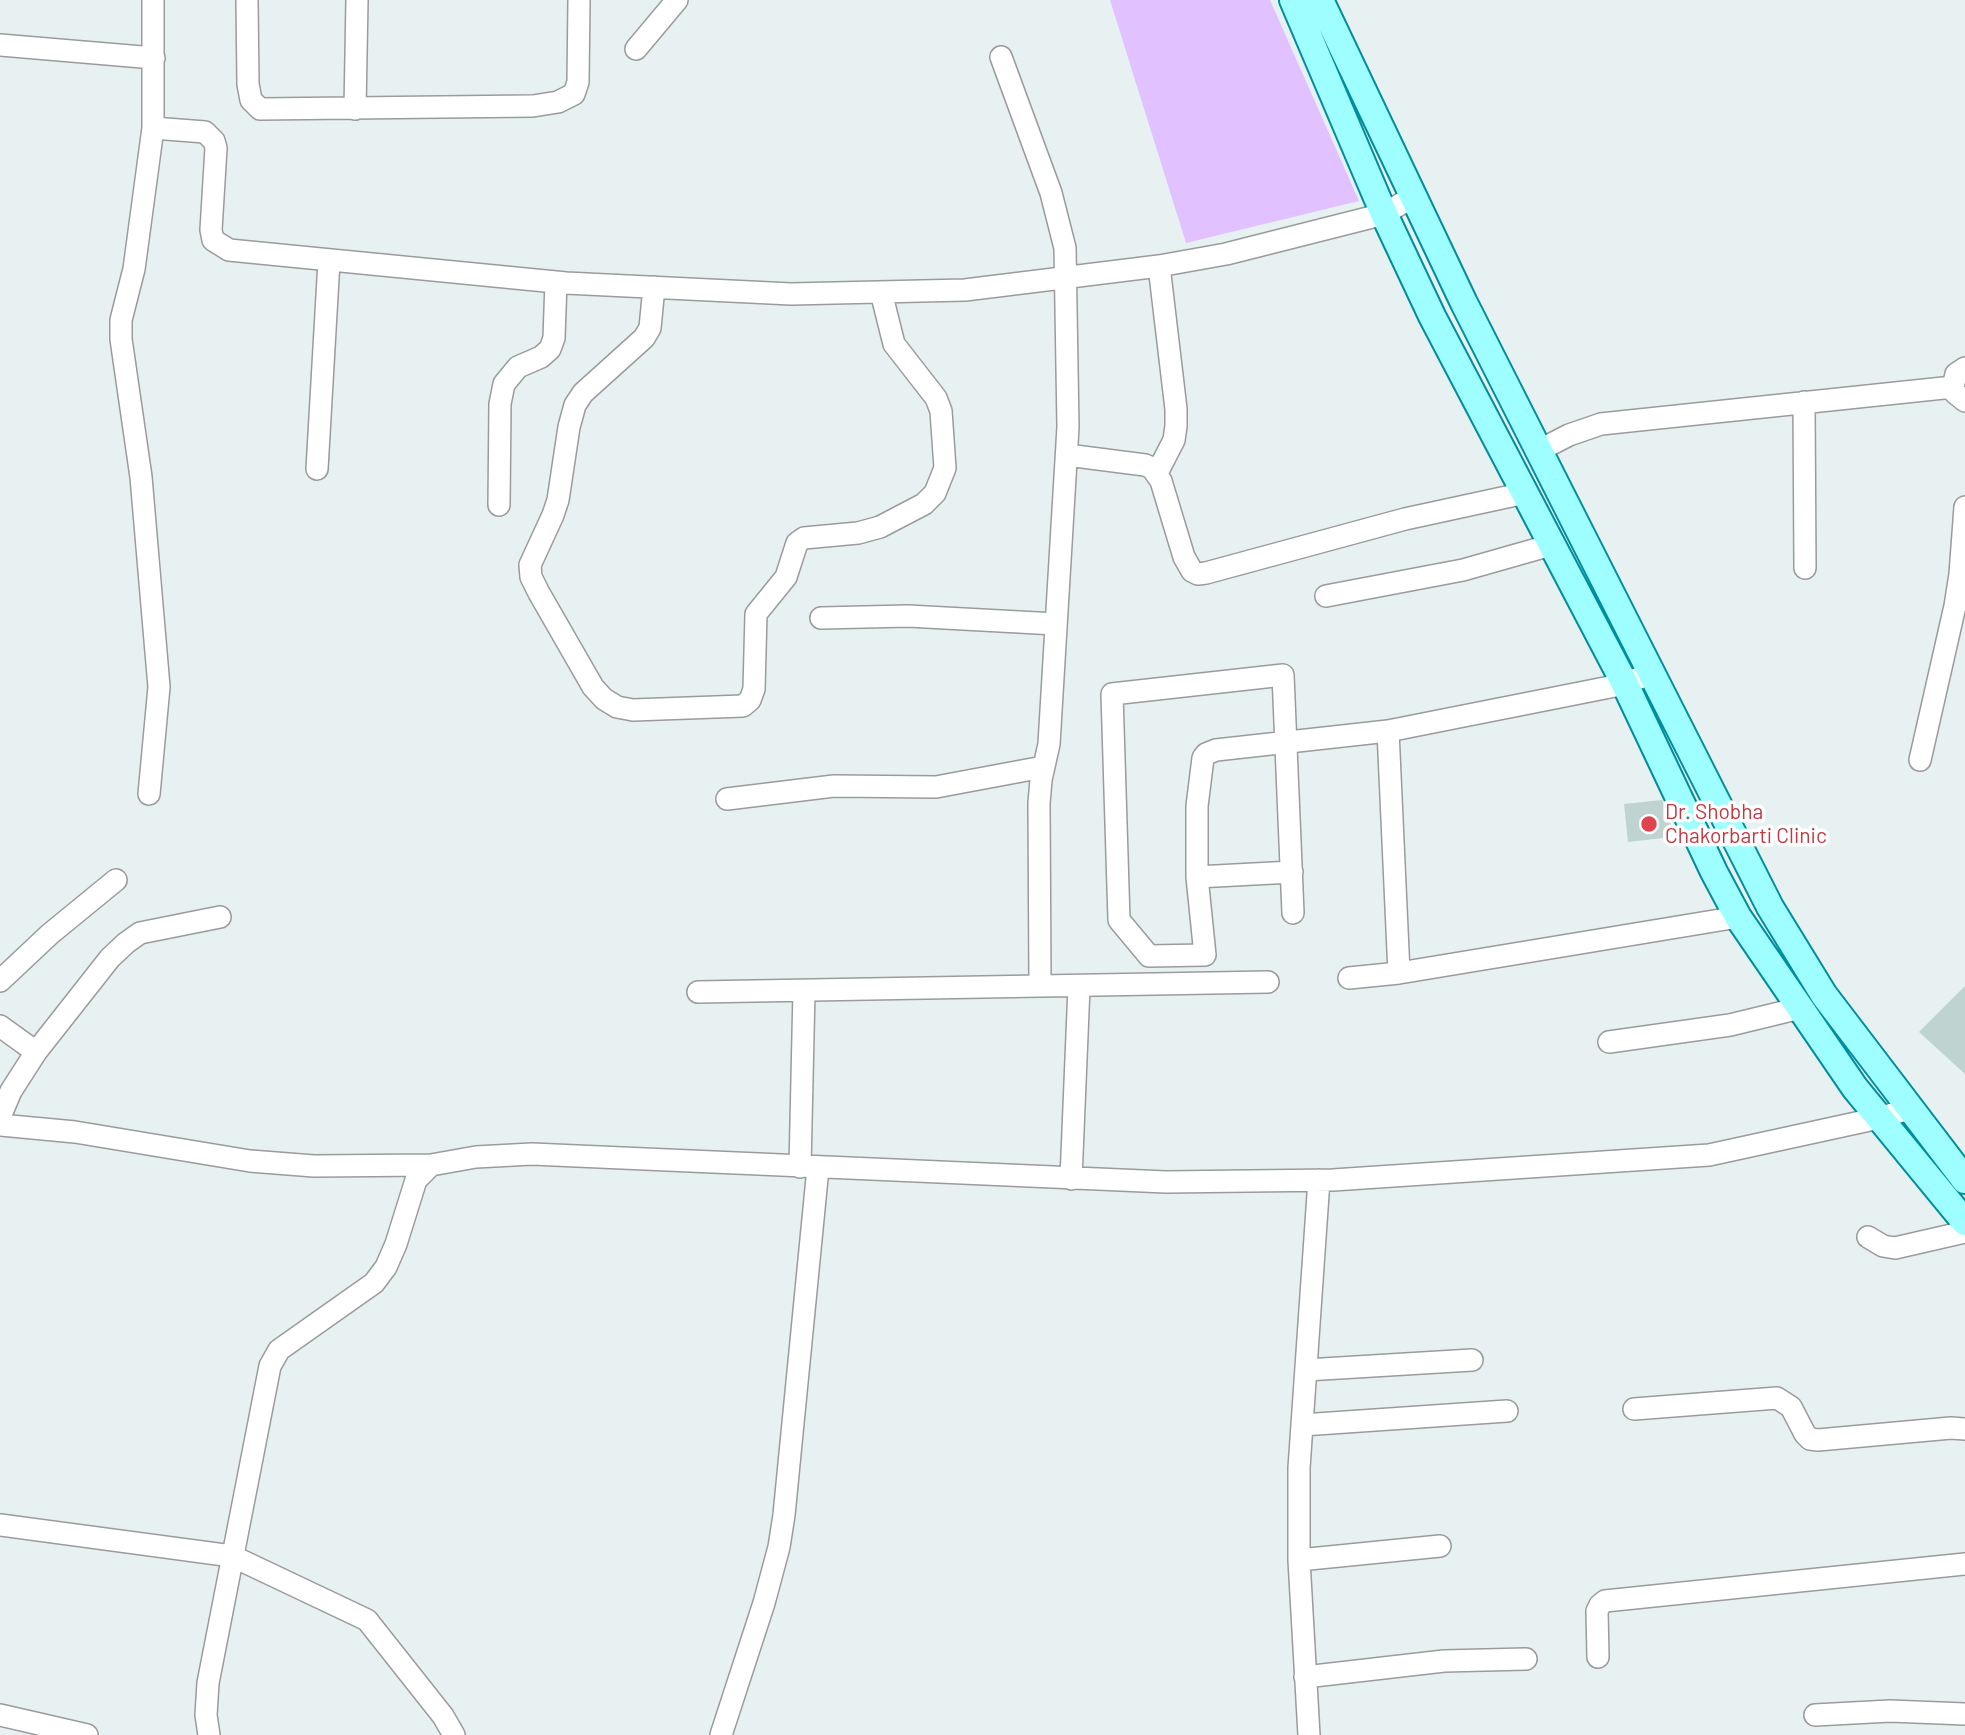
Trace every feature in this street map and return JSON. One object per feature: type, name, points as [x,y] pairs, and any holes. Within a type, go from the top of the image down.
[{"type":"main road","points":[[1293,0],[1384,214],[1432,316],[1625,684],[1738,917],[1879,1118],[1965,1222]]},
{"type":"main road","points":[[1320,0],[1464,303],[1770,907],[1824,995],[1965,1180]]},
{"type":"street","points":[[149,794],[159,687],[141,477],[121,339],[121,320],[134,269],[153,128],[153,0]]},
{"type":"street","points":[[247,0],[248,84],[251,100],[260,109],[533,106],[558,102],[574,94],[578,82],[579,0]]},
{"type":"street","points":[[355,109],[357,0]]},
{"type":"street","points":[[636,50],[677,0]]},
{"type":"street","points":[[0,46],[154,58]]},
{"type":"street","points":[[1001,57],[1059,217],[1065,248],[1068,427],[1049,744],[1039,803],[1040,985]]},
{"type":"street","points":[[153,128],[205,132],[214,141],[216,148],[211,230],[213,240],[229,250],[556,282],[791,294],[965,290],[1065,279],[1226,254],[1384,214],[1415,196]]},
{"type":"street","points":[[317,469],[329,261]]},
{"type":"street","points":[[1157,473],[1174,440],[1176,426],[1159,265]]},
{"type":"street","points":[[499,505],[500,404],[504,384],[518,368],[541,357],[550,349],[554,338],[556,282]]},
{"type":"street","points":[[654,287],[650,328],[644,338],[583,393],[575,405],[558,500],[530,565],[531,577],[539,593],[593,687],[604,699],[617,707],[633,710],[744,706],[750,700],[754,689],[756,614],[786,577],[797,543],[804,538],[858,533],[880,527],[924,504],[935,494],[945,468],[941,411],[929,388],[894,344],[881,292]]},
{"type":"street","points":[[1538,451],[1569,435],[1601,424],[1804,402],[1959,394],[1956,373],[1965,368]]},
{"type":"street","points":[[1804,402],[1805,568]]},
{"type":"street","points":[[1067,455],[1145,465],[1157,473],[1184,557],[1192,571],[1198,574],[1405,519],[1525,493]]},
{"type":"street","points":[[1920,760],[1955,606],[1965,507]]},
{"type":"street","points":[[1326,596],[1452,572],[1551,545]]},
{"type":"street","points":[[821,618],[908,616],[1056,624]]},
{"type":"street","points":[[1293,913],[1292,872],[1286,742],[1283,676],[1112,694],[1119,920],[1149,956],[1205,955],[1197,877],[1196,806],[1203,758],[1210,751],[1286,742],[1388,731],[1625,684],[1651,673]]},
{"type":"street","points":[[1388,731],[1399,973]]},
{"type":"street","points":[[727,799],[834,786],[936,787],[1043,767]]},
{"type":"street","points":[[1197,877],[1292,872]]},
{"type":"street","points":[[0,981],[50,934],[116,880]]},
{"type":"street","points":[[0,1117],[11,1091],[36,1052],[110,958],[126,943],[141,933],[220,917]]},
{"type":"street","points":[[1349,978],[1399,973],[1738,917]]},
{"type":"street","points":[[698,992],[1268,982]]},
{"type":"street","points":[[1071,1178],[1079,987]]},
{"type":"street","points":[[721,1735],[764,1603],[779,1547],[784,1515],[809,1167],[804,991]]},
{"type":"street","points":[[1609,1042],[1730,1025],[1800,1008]]},
{"type":"street","points":[[0,1026],[36,1052]]},
{"type":"street","points":[[0,1125],[75,1132],[250,1161],[314,1166],[431,1165],[475,1157],[532,1154],[1166,1182],[1320,1181],[1709,1156],[1909,1109]]},
{"type":"street","points":[[209,1735],[206,1715],[208,1683],[270,1366],[279,1350],[374,1283],[386,1267],[396,1244],[416,1180],[431,1165]]},
{"type":"street","points":[[1309,1735],[1299,1560],[1299,1468],[1320,1181]]},
{"type":"street","points":[[1868,1237],[1883,1246],[1895,1248],[1965,1232]]},
{"type":"street","points":[[1306,1370],[1472,1360]]},
{"type":"street","points":[[1634,1409],[1777,1398],[1791,1407],[1805,1434],[1810,1439],[1818,1440],[1965,1429]]},
{"type":"street","points":[[1302,1425],[1507,1411]]},
{"type":"street","points":[[0,1525],[232,1556],[367,1620],[443,1716],[454,1735]]},
{"type":"street","points":[[1299,1560],[1440,1546]]},
{"type":"street","points":[[1598,1657],[1597,1611],[1605,1601],[1965,1564]]},
{"type":"street","points":[[1305,1677],[1444,1661],[1526,1659]]},
{"type":"street","points":[[1815,1715],[1890,1711],[1965,1714]]},
{"type":"street","points":[[0,1715],[63,1732],[87,1735]]},
{"type":"shaded area","points":[[1110,0],[1270,0],[1359,201],[1186,243]]},
{"type":"building","points":[[1662,800],[1669,814],[1672,837],[1628,842],[1624,804]]},
{"type":"building","points":[[1965,986],[1965,1074],[1919,1032]]},
{"type":"place","name":"Dr. Shobha Chakorbarti Clinic","points":[[1649,824]]}]
